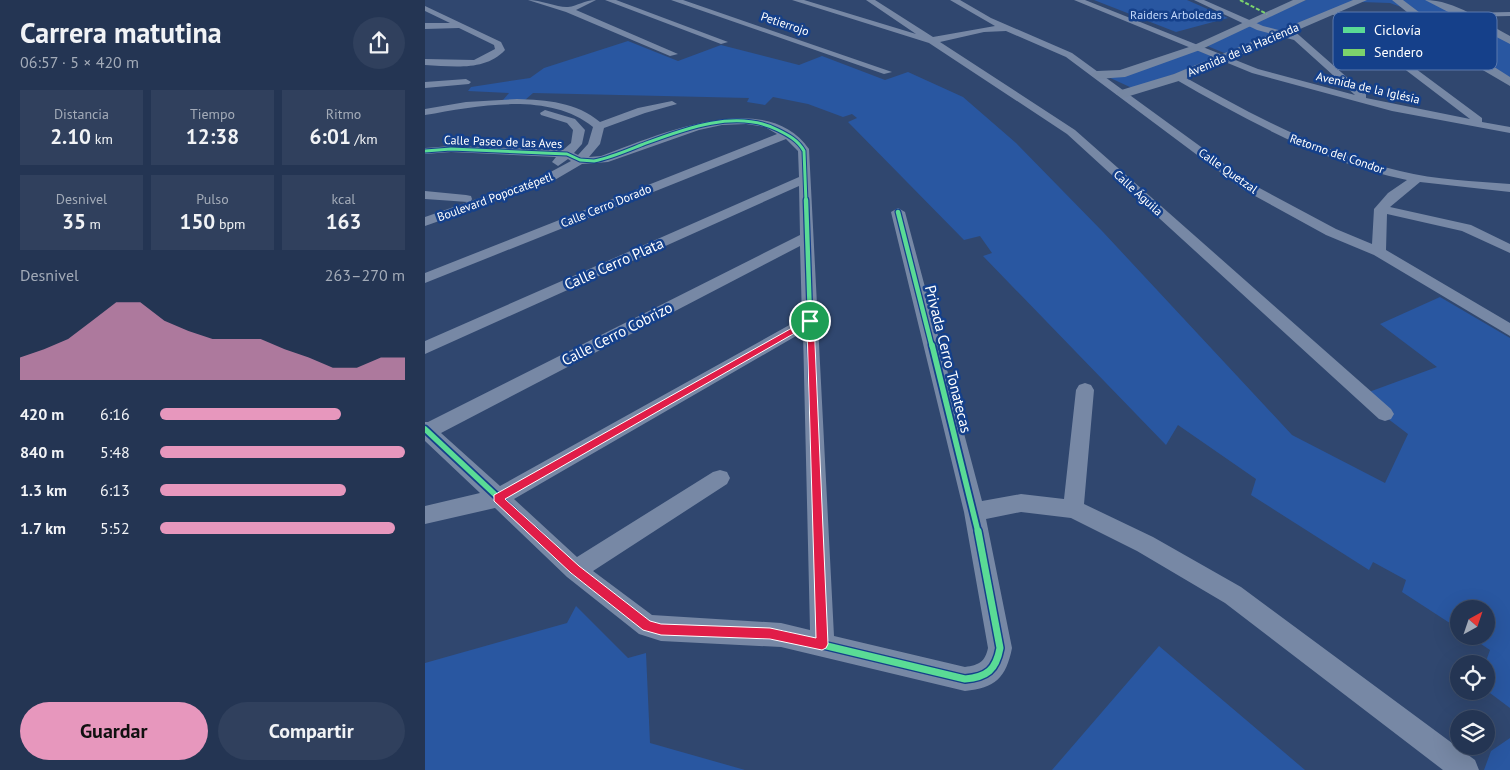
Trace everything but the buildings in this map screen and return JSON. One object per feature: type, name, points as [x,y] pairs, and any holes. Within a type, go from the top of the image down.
[{"type":"main road","name":"Avenida de la Hacienda","points":[[1097,75],[1121,74],[1200,47],[1252,21],[1301,0]]},
{"type":"main road","points":[[1361,1],[1374,0]]},
{"type":"main road","points":[[1430,0],[1457,12]]},
{"type":"main road","name":"Avenida de la Hacienda","points":[[1337,12],[1361,1]]},
{"type":"main road","points":[[1396,2],[1410,12]]},
{"type":"main road","name":"Avenida de la Hacienda","points":[[1124,95],[1178,77],[1289,34],[1333,14]]},
{"type":"main road","points":[[1497,34],[1510,41]]},
{"type":"main road","points":[[1491,70],[1510,82]]},
{"type":"street","points":[[532,0],[545,1],[559,6],[673,54]]},
{"type":"street","points":[[559,6],[577,0]]},
{"type":"street","points":[[569,10],[592,0]]},
{"type":"street","points":[[609,0],[723,42]]},
{"type":"street","name":"Petierrojo","points":[[675,0],[887,72]]},
{"type":"street","points":[[796,0],[932,40],[982,29],[1014,30]]},
{"type":"street","points":[[816,0],[915,29],[934,30]]},
{"type":"street","name":"Calle Águila","points":[[871,0],[1071,132],[1385,414]]},
{"type":"street","name":"Calle Quetzal","points":[[956,0],[988,20],[1069,55],[1249,187],[1331,232],[1379,252],[1510,330]]},
{"type":"street","points":[[1078,0],[1226,57]]},
{"type":"street","points":[[1091,0],[1200,47]]},
{"type":"street","points":[[1198,0],[1289,34],[1362,96]]},
{"type":"street","points":[[1210,0],[1252,21]]},
{"type":"street","points":[[425,8],[498,44],[500,50],[492,56],[468,63],[425,62]]},
{"type":"street","points":[[1497,14],[1510,14]]},
{"type":"street","points":[[947,28],[988,20]]},
{"type":"street","points":[[425,26],[460,26]]},
{"type":"street","name":"Avenida de la Iglésia","points":[[1226,57],[1327,88],[1510,125]]},
{"type":"street","name":"Avenida de la Iglésia","points":[[1226,57],[1311,88],[1391,108],[1510,130]]},
{"type":"street","points":[[1411,70],[1478,120]]},
{"type":"street","name":"Retorno del Condor","points":[[1178,77],[1269,128],[1305,144],[1362,164],[1418,178],[1510,188]]},
{"type":"street","points":[[425,85],[466,82]]},
{"type":"street","points":[[1327,88],[1342,87],[1347,83]]},
{"type":"street","points":[[425,112],[485,104],[553,104],[584,112],[591,116],[599,126],[642,110],[673,104]]},
{"type":"street","name":"Boulevard Popocatépetl","points":[[425,119],[495,111],[529,111],[557,116],[574,123],[579,130],[573,157],[549,178],[425,222]]},
{"type":"street","name":"Calle Paseo de las Aves","points":[[425,151],[451,149],[604,159],[707,124],[722,121],[754,122],[779,128],[787,134]]},
{"type":"street","name":"Boulevard Popocatépetl","points":[[425,214],[529,177],[592,148],[597,139],[599,126]]},
{"type":"street","points":[[426,430],[575,570],[647,626],[661,629],[770,633],[822,644],[804,151],[802,146],[787,134]]},
{"type":"street","name":"Calle Cerro Dorado","points":[[425,278],[787,134]]},
{"type":"street","points":[[1379,252],[1381,209],[1393,196],[1418,178]]},
{"type":"street","name":"Calle Cerro Plata","points":[[425,348],[804,179]]},
{"type":"street","points":[[425,195],[466,199]]},
{"type":"street","points":[[1381,209],[1466,228],[1510,249]]},
{"type":"street","name":"Privada Cerro Tonatecas","points":[[822,644],[965,679],[978,678],[992,672],[998,661],[1000,648],[974,512],[898,212]]},
{"type":"street","name":"Calle Cerro Cobrizo","points":[[426,430],[807,237]]},
{"type":"street","points":[[425,515],[497,498],[810,321]]},
{"type":"street","points":[[1073,509],[1085,390]]},
{"type":"street","points":[[575,570],[720,478]]},
{"type":"street","points":[[974,512],[1021,503],[1073,509],[1145,544],[1226,590],[1465,770]]},
{"type":"green space","name":"Raiders Arboledas","points":[[1094,0],[1187,0],[1228,18],[1176,32]]},
{"type":"green space","points":[[1306,0],[1360,0],[1280,34],[1250,23]]},
{"type":"green space","points":[[1365,0],[1429,0],[1456,12],[1408,12],[1390,3],[1361,2]]},
{"type":"green space","points":[[1248,23],[1277,34],[1229,55],[1205,45]]},
{"type":"green space","points":[[1497,35],[1510,42],[1510,80],[1495,70],[1497,70]]},
{"type":"green space","points":[[628,41],[678,61],[721,45],[799,65],[822,56],[885,80],[908,72],[963,97],[1016,143],[1103,232],[1292,435],[1385,483],[1408,434],[1358,396],[1437,367],[1380,324],[1440,297],[1510,338],[1510,708],[1495,697],[1495,655],[1488,655],[1490,650],[1482,645],[1495,645],[1495,600],[1450,600],[1450,623],[1402,592],[1406,580],[1373,562],[1369,570],[1251,495],[1256,479],[1178,425],[1166,445],[983,256],[992,253],[980,236],[964,240],[848,122],[857,118],[852,114],[843,117],[808,104],[773,97],[765,105],[747,102],[749,98],[533,93],[525,100],[503,100],[509,93],[468,91],[471,87],[530,78],[544,68]]},
{"type":"green space","points":[[1196,50],[1220,59],[1132,88],[1106,76]]},
{"type":"green space","points":[[576,606],[628,658],[646,653],[650,743],[745,770],[425,770],[425,663],[567,623]]},
{"type":"green space","points":[[1159,646],[1305,770],[1052,770]]},
{"type":"green space","points":[[1510,738],[1510,770],[1484,770],[1490,755],[1495,755],[1495,748]]},
{"type":"marked path","points":[[1240,0],[1267,14]]},
{"type":"cycle path","points":[[425,151],[451,149],[567,154],[580,160],[594,161],[697,127],[722,122],[746,121],[768,125],[788,135],[801,146],[804,151],[822,645]]},
{"type":"cycle path","points":[[425,429],[575,570],[647,626],[661,629],[781,635],[965,679],[986,675],[996,663],[1000,648],[974,512],[898,212]]},
{"type":"route","points":[[810,321],[822,644],[770,633],[661,629],[647,626],[575,570],[497,498],[810,321]]}]
